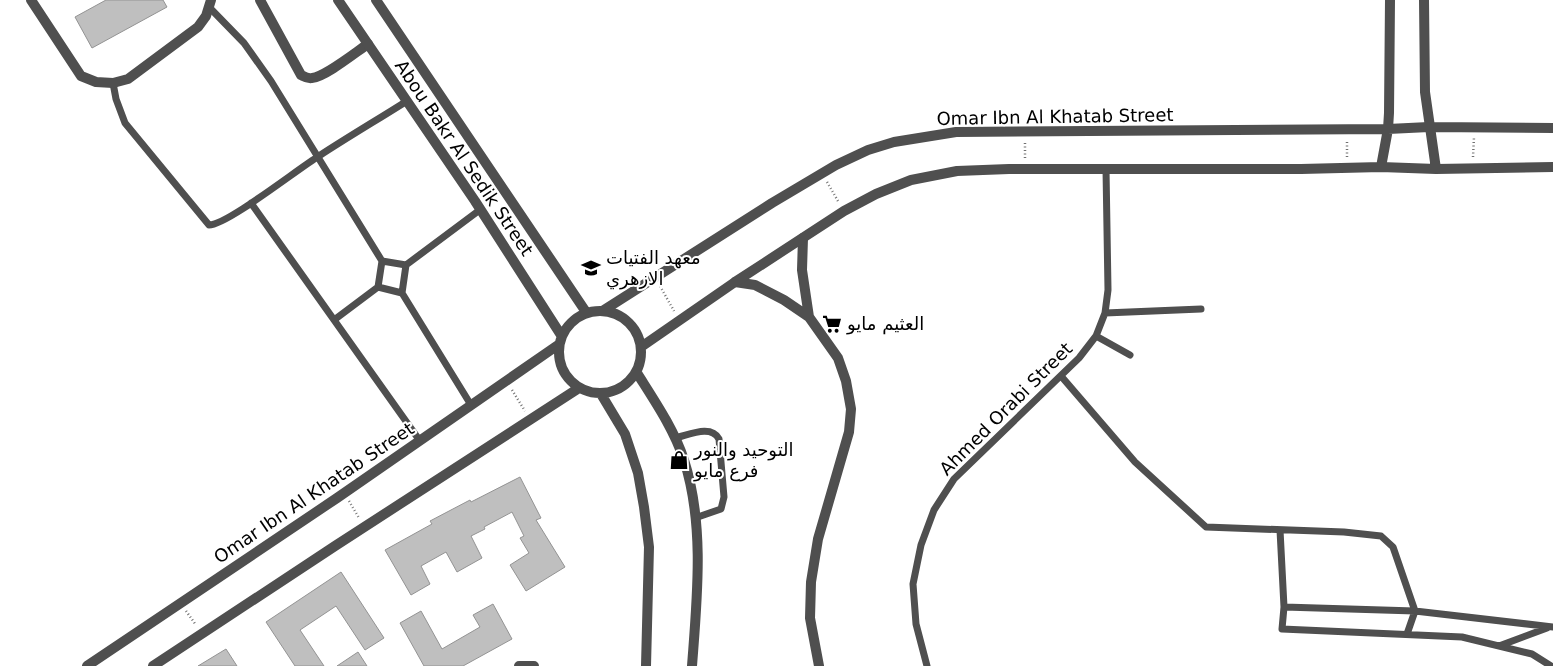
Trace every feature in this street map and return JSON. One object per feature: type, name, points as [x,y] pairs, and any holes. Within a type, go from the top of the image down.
[{"type":"street","points":[[31,0],[82,76],[96,82],[113,83],[128,79],[198,27],[206,16],[210,4]]},
{"type":"street","points":[[260,0],[301,75],[316,78],[368,44]]},
{"type":"street","name":"Abou Bakr Al Sedik Street","points":[[338,0],[481,209],[560,340]]},
{"type":"street","name":"Abou Bakr Al Sedik Street","points":[[376,0],[586,312]]},
{"type":"street","points":[[1381,167],[1388,129],[1390,0]]},
{"type":"street","points":[[1424,0],[1425,92],[1436,169]]},
{"type":"street","name":"Omar Ibn Al Khatab Street","points":[[604,310],[836,164],[868,150],[894,142],[956,132],[1347,130],[1429,127],[1553,128]]},
{"type":"street","points":[[641,348],[735,282],[844,211],[876,194],[911,180],[957,171],[1024,169],[1381,167],[1436,169],[1553,166]]},
{"type":"street","points":[[803,238],[802,270],[809,317]]},
{"type":"street","points":[[735,282],[755,285],[784,300],[809,317],[838,358],[846,381],[850,409],[849,432],[842,462],[830,494],[818,539],[811,582],[810,618],[819,666]]},
{"type":"street","points":[[604,310],[623,318],[632,326],[641,348],[641,357],[637,373],[625,385],[601,394],[585,391],[572,384],[563,372],[558,359],[560,340],[567,325],[586,312],[604,310]]},
{"type":"street","name":"Omar Ibn Al Khatab Street","points":[[87,666],[344,494],[506,381],[560,340]]},
{"type":"street","points":[[637,373],[662,413],[684,460],[695,518],[697,561],[696,618],[692,666]]},
{"type":"street","points":[[153,666],[579,388]]},
{"type":"street","points":[[601,394],[625,434],[638,473],[644,507],[649,547],[646,666]]},
{"type":"street","points":[[520,666],[534,666]]},
{"type":"lane","points":[[210,4],[255,58],[382,261],[378,287],[334,320]]},
{"type":"lane","points":[[113,83],[116,99],[125,123],[209,225],[217,224],[251,203],[317,157],[406,101]]},
{"type":"lane","name":"Ahmed Orabi Street","points":[[926,666],[916,624],[914,584],[921,546],[934,510],[954,478],[1079,358],[1096,336],[1105,313],[1108,290],[1106,169]]},
{"type":"lane","points":[[251,203],[420,441]]},
{"type":"lane","points":[[471,405],[402,293],[406,265],[481,209]]},
{"type":"lane","points":[[382,261],[406,265]]},
{"type":"lane","points":[[378,287],[402,293]]},
{"type":"lane","points":[[1105,313],[1201,309]]},
{"type":"lane","points":[[1096,336],[1130,355]]},
{"type":"lane","points":[[1061,376],[1135,462],[1206,527],[1344,532],[1381,536],[1393,548],[1415,611],[1407,634]]},
{"type":"lane","points":[[675,438],[709,431],[716,434],[719,439],[723,504],[721,509],[695,518]]},
{"type":"lane","points":[[1280,530],[1284,607],[1282,629],[1462,637],[1532,654],[1551,666]]},
{"type":"lane","points":[[1284,607],[1415,611],[1552,627]]},
{"type":"lane","points":[[1499,646],[1552,627]]},
{"type":"path","points":[[1472,168],[1474,128]]},
{"type":"path","points":[[1347,130],[1347,168]]},
{"type":"path","points":[[1024,169],[1025,131]]},
{"type":"path","points":[[822,173],[844,211]]},
{"type":"path","points":[[655,278],[680,321]]},
{"type":"path","points":[[506,381],[530,420]]},
{"type":"path","points":[[344,494],[365,526]]},
{"type":"path","points":[[181,604],[202,634]]},
{"type":"building","points":[[106,0],[163,0],[167,7],[92,48],[75,17]]},
{"type":"building","points":[[520,477],[541,518],[536,520],[565,567],[526,591],[510,565],[529,553],[520,538],[524,536],[512,512],[471,536],[482,558],[457,572],[446,552],[421,566],[430,584],[411,595],[385,550],[432,524],[430,521]]},
{"type":"building","points":[[341,572],[384,638],[365,650],[336,606],[300,630],[324,666],[295,666],[266,622]]},
{"type":"building","points":[[493,604],[512,639],[463,666],[424,666],[400,623],[421,611],[442,649],[480,627],[473,615]]},
{"type":"building","points":[[226,649],[237,666],[198,666]]},
{"type":"building","points":[[358,652],[367,666],[337,666]]},
{"type":"place","name":"معهد الفتيات الازهري","points":[[591,268]]},
{"type":"place","name":"العثيم مايو","points":[[832,324]]},
{"type":"place","name":"التوحيد والنور فرع مايو","points":[[679,460]]}]
